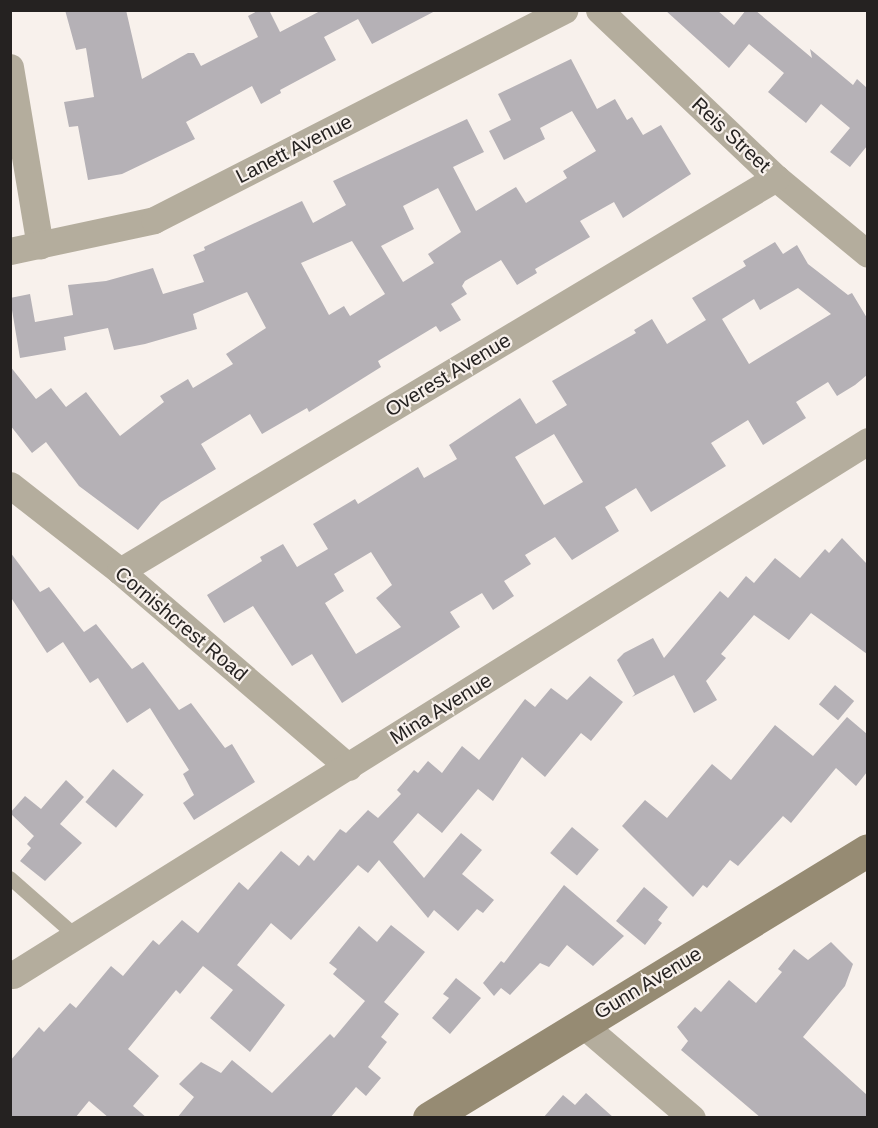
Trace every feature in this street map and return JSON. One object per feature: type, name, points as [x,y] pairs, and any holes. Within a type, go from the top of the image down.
[{"type":"street","name":"Lanett Avenue","points":[[10,251],[154,220],[564,10]]},
{"type":"street","name":"Reis Street","points":[[598,10],[776,178],[867,255]]},
{"type":"street","points":[[10,67],[40,246]]},
{"type":"street","name":"Overest Avenue","points":[[120,571],[776,178]]},
{"type":"street","name":"Mina Avenue","points":[[12,975],[77,937],[867,441]]},
{"type":"street","name":"Cornishcrest Road","points":[[10,485],[120,571],[349,767]]},
{"type":"street","name":"Gunn Avenue","points":[[429,1118],[867,850]]},
{"type":"street","points":[[581,1023],[692,1118]]},
{"type":"lane","points":[[10,878],[77,937]]},
{"type":"building","points":[[65,10],[126,10],[142,79],[188,53],[194,53],[201,66],[258,37],[248,16],[259,10],[269,10],[280,32],[322,10],[437,10],[372,44],[358,19],[324,37],[336,60],[280,90],[281,93],[261,104],[252,86],[186,122],[195,139],[122,174],[88,180],[78,126],[69,127],[64,102],[94,97],[86,48],[76,50]]},
{"type":"building","points":[[665,10],[717,10],[734,25],[746,10],[755,10],[812,58],[810,49],[853,85],[857,79],[867,88],[867,146],[850,167],[830,152],[850,128],[821,104],[806,123],[768,92],[784,73],[749,44],[729,68]]},
{"type":"building","points":[[571,59],[597,109],[615,99],[627,120],[632,117],[643,135],[661,125],[691,174],[623,218],[614,202],[580,221],[590,237],[535,269],[537,273],[517,285],[501,260],[465,281],[462,286],[467,294],[451,304],[461,320],[440,332],[436,326],[378,361],[381,367],[309,412],[307,408],[262,434],[250,414],[201,444],[216,469],[161,502],[138,530],[79,486],[46,442],[32,453],[10,425],[10,366],[36,399],[51,388],[66,407],[86,392],[120,436],[164,402],[160,396],[188,379],[193,388],[233,364],[226,354],[266,328],[247,292],[193,314],[197,329],[114,350],[108,328],[64,337],[66,350],[20,358],[10,298],[30,294],[35,322],[73,315],[68,285],[106,281],[153,268],[163,294],[204,282],[193,255],[205,250],[204,247],[302,201],[313,223],[346,205],[333,181],[467,119],[484,152],[453,167],[476,211],[516,187],[526,203],[567,178],[563,171],[596,151],[572,111],[540,128],[545,139],[504,160],[489,131],[511,120],[498,94]],"holes":[[[438,188],[461,232],[428,254],[434,263],[403,282],[381,246],[414,229],[403,206]],[[352,241],[385,294],[350,316],[344,306],[329,315],[301,263]]]},
{"type":"building","points":[[775,242],[783,254],[797,245],[808,264],[848,295],[852,293],[867,318],[867,375],[837,396],[828,382],[796,402],[806,418],[763,445],[748,420],[711,443],[726,466],[651,512],[636,488],[605,507],[619,531],[572,560],[555,537],[525,555],[531,564],[504,581],[514,596],[493,610],[482,593],[450,612],[460,627],[342,703],[312,654],[292,666],[253,606],[224,623],[207,595],[262,561],[260,557],[283,544],[297,567],[328,549],[313,524],[355,499],[358,504],[418,467],[424,478],[457,459],[449,445],[520,398],[536,424],[567,405],[552,381],[636,333],[634,330],[652,319],[667,344],[706,320],[692,298],[746,266],[743,261]],"holes":[[[798,288],[831,314],[749,364],[722,319],[754,299],[760,310]],[[554,434],[583,482],[544,505],[515,457]],[[371,552],[392,585],[376,598],[401,627],[356,654],[325,603],[344,591],[334,574]]]},
{"type":"building","points":[[842,538],[867,564],[867,654],[811,613],[789,640],[754,615],[721,654],[726,658],[706,681],[717,700],[694,713],[674,675],[632,697],[635,694],[617,660],[624,653],[653,638],[664,658],[720,591],[728,598],[746,576],[754,583],[775,558],[800,578],[825,549],[829,553]]},
{"type":"building","points":[[10,552],[40,592],[49,587],[84,632],[96,624],[132,669],[143,662],[179,710],[191,703],[225,748],[232,744],[255,782],[194,820],[183,803],[194,795],[183,774],[189,770],[150,708],[127,723],[98,678],[90,683],[63,642],[47,653],[10,596]]},
{"type":"building","points":[[590,676],[623,702],[591,741],[581,733],[545,777],[522,757],[493,801],[478,789],[442,833],[418,813],[393,842],[424,878],[461,833],[482,850],[462,874],[494,900],[483,913],[477,909],[458,931],[434,910],[428,918],[379,860],[368,873],[358,865],[291,940],[271,923],[237,965],[285,1005],[250,1052],[210,1018],[233,990],[203,966],[180,994],[176,990],[128,1049],[159,1076],[133,1106],[147,1118],[109,1118],[89,1101],[75,1118],[10,1118],[10,1061],[39,1027],[44,1032],[70,1003],[76,1008],[111,966],[123,976],[153,940],[159,945],[182,920],[198,933],[239,882],[248,890],[281,851],[299,866],[308,855],[314,861],[340,829],[346,833],[368,810],[378,818],[401,794],[397,790],[414,770],[418,773],[428,761],[442,773],[462,746],[479,760],[525,699],[535,707],[551,688],[567,700]]},
{"type":"building","points":[[835,685],[854,701],[838,720],[819,704]]},
{"type":"building","points":[[847,717],[867,734],[867,772],[856,786],[836,768],[791,823],[783,816],[738,866],[730,860],[707,888],[703,885],[693,897],[622,826],[645,800],[667,818],[712,764],[731,780],[775,725],[813,756]]},
{"type":"building","points":[[113,769],[144,795],[116,828],[85,802]]},
{"type":"building","points":[[66,780],[84,797],[60,824],[82,843],[45,881],[20,861],[31,848],[27,844],[34,836],[10,813],[25,796],[41,809]]},
{"type":"building","points":[[572,827],[599,849],[577,876],[550,853]]},
{"type":"building","points":[[564,885],[624,936],[593,966],[567,945],[549,967],[540,963],[510,995],[501,988],[494,996],[483,983],[501,961],[504,963]]},
{"type":"building","points":[[644,887],[668,907],[658,920],[662,923],[645,945],[616,921]]},
{"type":"building","points":[[391,925],[425,952],[384,1002],[399,1014],[381,1037],[387,1042],[368,1067],[381,1078],[366,1096],[356,1087],[330,1118],[177,1118],[194,1097],[179,1084],[201,1062],[221,1073],[232,1060],[272,1093],[330,1034],[334,1038],[365,1001],[333,974],[337,969],[329,963],[359,926],[377,942]]},
{"type":"building","points":[[831,942],[853,964],[845,986],[803,1037],[867,1095],[867,1118],[761,1118],[681,1050],[688,1041],[677,1027],[695,1007],[701,1012],[729,980],[756,1003],[782,972],[778,969],[794,949],[808,960]]},
{"type":"building","points":[[456,978],[481,998],[450,1034],[432,1018],[449,998],[443,994]]},
{"type":"building","points":[[586,1093],[614,1118],[543,1118],[563,1095],[575,1105]]}]
